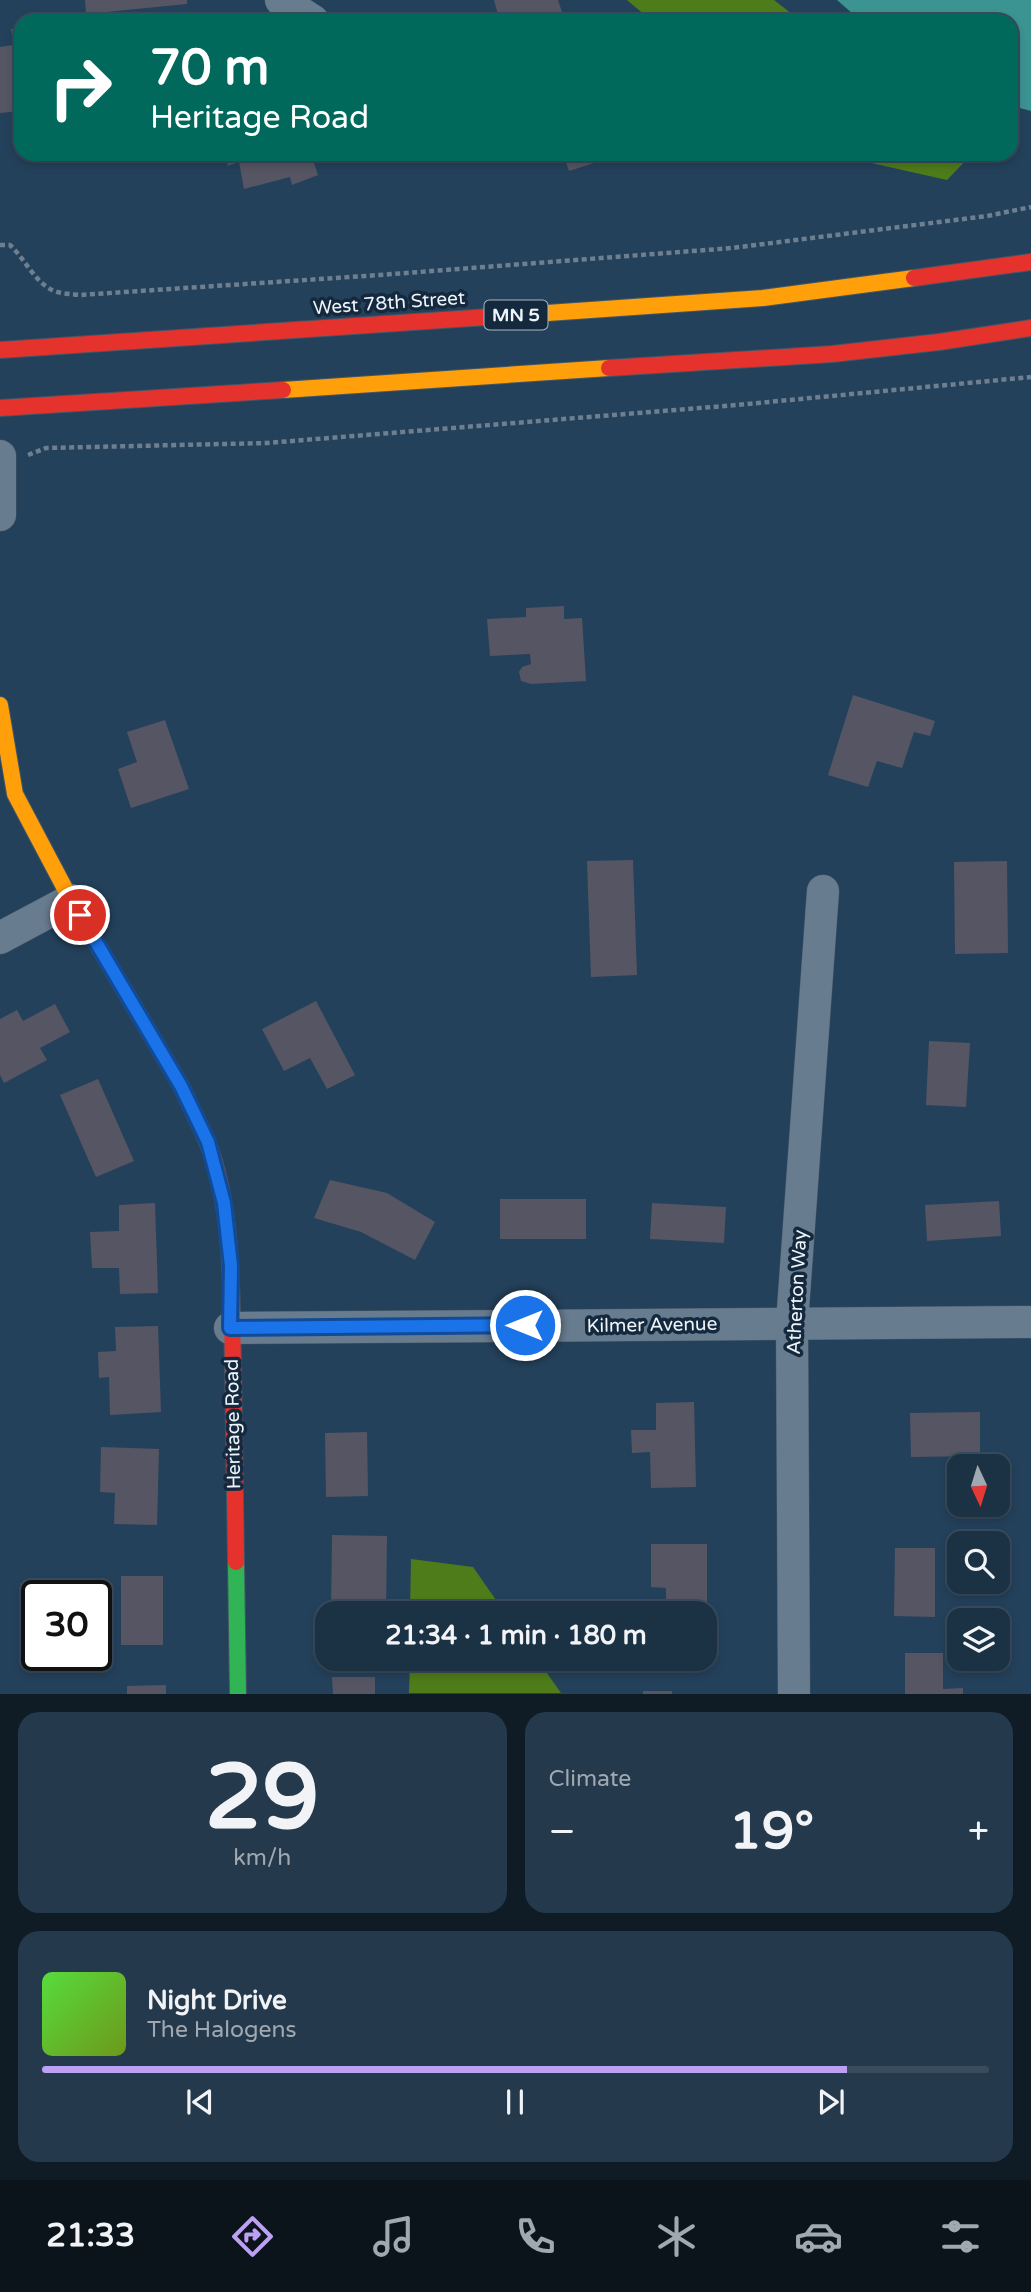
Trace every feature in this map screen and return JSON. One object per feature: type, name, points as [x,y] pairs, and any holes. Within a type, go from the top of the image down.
[{"type":"main road","name":"West 78th Street","points":[[0,350],[763,298],[1031,262]]},
{"type":"main road","points":[[0,408],[832,354],[1031,328]]},
{"type":"main road","name":"Heritage Road","points":[[0,705],[15,794],[71,900],[181,1086],[208,1142],[224,1203],[231,1266],[238,1693]]},
{"type":"street","points":[[281,0],[302,14]]},
{"type":"street","points":[[0,515],[1,461]]},
{"type":"street","name":"Atherton Way","points":[[794,1693],[792,1323],[823,891]]},
{"type":"street","points":[[0,938],[71,900]]},
{"type":"street","name":"Kilmer Avenue","points":[[230,1328],[1031,1322]]},
{"type":"path","points":[[0,245],[10,245],[38,279],[54,291],[80,295],[732,247],[987,216],[1031,207]]},
{"type":"path","points":[[1,461],[46,448],[267,443],[724,407],[1031,377]]},
{"type":"green space","points":[[627,0],[774,0],[792,14],[644,14]]},
{"type":"green space","points":[[862,161],[965,161],[947,180]]},
{"type":"green space","points":[[411,1559],[473,1567],[497,1601],[410,1601]]},
{"type":"green space","points":[[410,1671],[545,1671],[561,1693],[409,1693]]},
{"type":"shaded area","points":[[837,0],[1031,0],[1031,111],[1018,108],[1018,14],[853,14]]},
{"type":"building","points":[[85,0],[187,0],[187,4],[86,14]]},
{"type":"building","points":[[494,0],[558,0],[563,14],[498,14]]},
{"type":"building","points":[[11,29],[14,29],[14,112],[0,113],[0,47],[13,45]]},
{"type":"building","points":[[226,161],[313,161],[318,175],[292,185],[290,177],[244,189],[239,162],[228,166]]},
{"type":"building","points":[[565,161],[600,161],[569,171]]},
{"type":"building","points":[[564,606],[564,619],[582,618],[586,681],[531,684],[521,681],[519,672],[522,667],[531,664],[530,654],[490,656],[487,619],[526,617],[526,608]]},
{"type":"building","points":[[853,695],[935,721],[930,736],[914,732],[902,768],[877,761],[868,787],[828,775]]},
{"type":"building","points":[[165,720],[189,789],[131,808],[118,769],[137,762],[127,732]]},
{"type":"building","points":[[633,860],[637,975],[591,977],[587,861]]},
{"type":"building","points":[[1007,861],[1008,953],[955,954],[954,862]]},
{"type":"building","points":[[316,1001],[355,1075],[327,1089],[310,1058],[284,1071],[262,1029]]},
{"type":"building","points":[[55,1004],[70,1032],[40,1048],[47,1060],[4,1083],[0,1075],[0,1019],[17,1010],[23,1021]]},
{"type":"building","points":[[929,1041],[970,1043],[966,1107],[926,1105]]},
{"type":"building","points":[[98,1079],[134,1161],[96,1177],[60,1095]]},
{"type":"building","points":[[330,1180],[387,1193],[435,1222],[415,1260],[361,1232],[314,1218]]},
{"type":"building","points":[[500,1199],[586,1199],[586,1239],[500,1239]]},
{"type":"building","points":[[999,1201],[1001,1236],[927,1241],[925,1205]]},
{"type":"building","points":[[155,1203],[158,1293],[120,1294],[119,1268],[92,1268],[90,1232],[119,1231],[119,1205]]},
{"type":"building","points":[[652,1203],[726,1207],[724,1243],[650,1239]]},
{"type":"building","points":[[158,1326],[161,1412],[110,1415],[109,1377],[99,1378],[98,1352],[116,1351],[115,1327]]},
{"type":"building","points":[[694,1402],[696,1487],[651,1488],[650,1452],[632,1453],[631,1430],[656,1430],[656,1403]]},
{"type":"building","points":[[980,1412],[980,1454],[911,1457],[910,1413]]},
{"type":"building","points":[[367,1432],[368,1496],[326,1497],[325,1433]]},
{"type":"building","points":[[101,1447],[159,1449],[157,1525],[114,1524],[115,1493],[100,1492]]},
{"type":"building","points":[[332,1535],[387,1536],[386,1601],[331,1601]]},
{"type":"building","points":[[651,1544],[707,1544],[707,1601],[666,1601],[666,1588],[651,1587]]},
{"type":"building","points":[[895,1548],[935,1548],[935,1617],[894,1616]]},
{"type":"building","points":[[121,1576],[163,1576],[163,1645],[121,1645]]},
{"type":"building","points":[[905,1653],[943,1653],[943,1689],[963,1688],[963,1694],[905,1694]]},
{"type":"building","points":[[332,1677],[375,1677],[375,1694],[333,1694]]},
{"type":"building","points":[[166,1685],[166,1694],[127,1694],[127,1686]]},
{"type":"building","points":[[643,1691],[672,1691],[672,1694],[643,1694]]},
{"type":"traffic: fast","points":[[236,1562],[238,1694]]},
{"type":"traffic: slow","points":[[533,314],[763,298],[914,278]]},
{"type":"traffic: slow","points":[[283,390],[609,368]]},
{"type":"traffic: slow","points":[[0,705],[15,794],[71,900],[181,1086],[202,1130]]},
{"type":"traffic: jam","points":[[914,278],[1031,262]]},
{"type":"traffic: jam","points":[[0,350],[533,314]]},
{"type":"traffic: jam","points":[[609,368],[832,354],[1031,328]]},
{"type":"traffic: jam","points":[[0,408],[283,390]]},
{"type":"traffic: jam","points":[[202,1130],[220,1184],[229,1244],[236,1562]]},
{"type":"route","points":[[80,915],[181,1086],[208,1142],[224,1203],[231,1266],[230,1328],[525,1325]]}]
